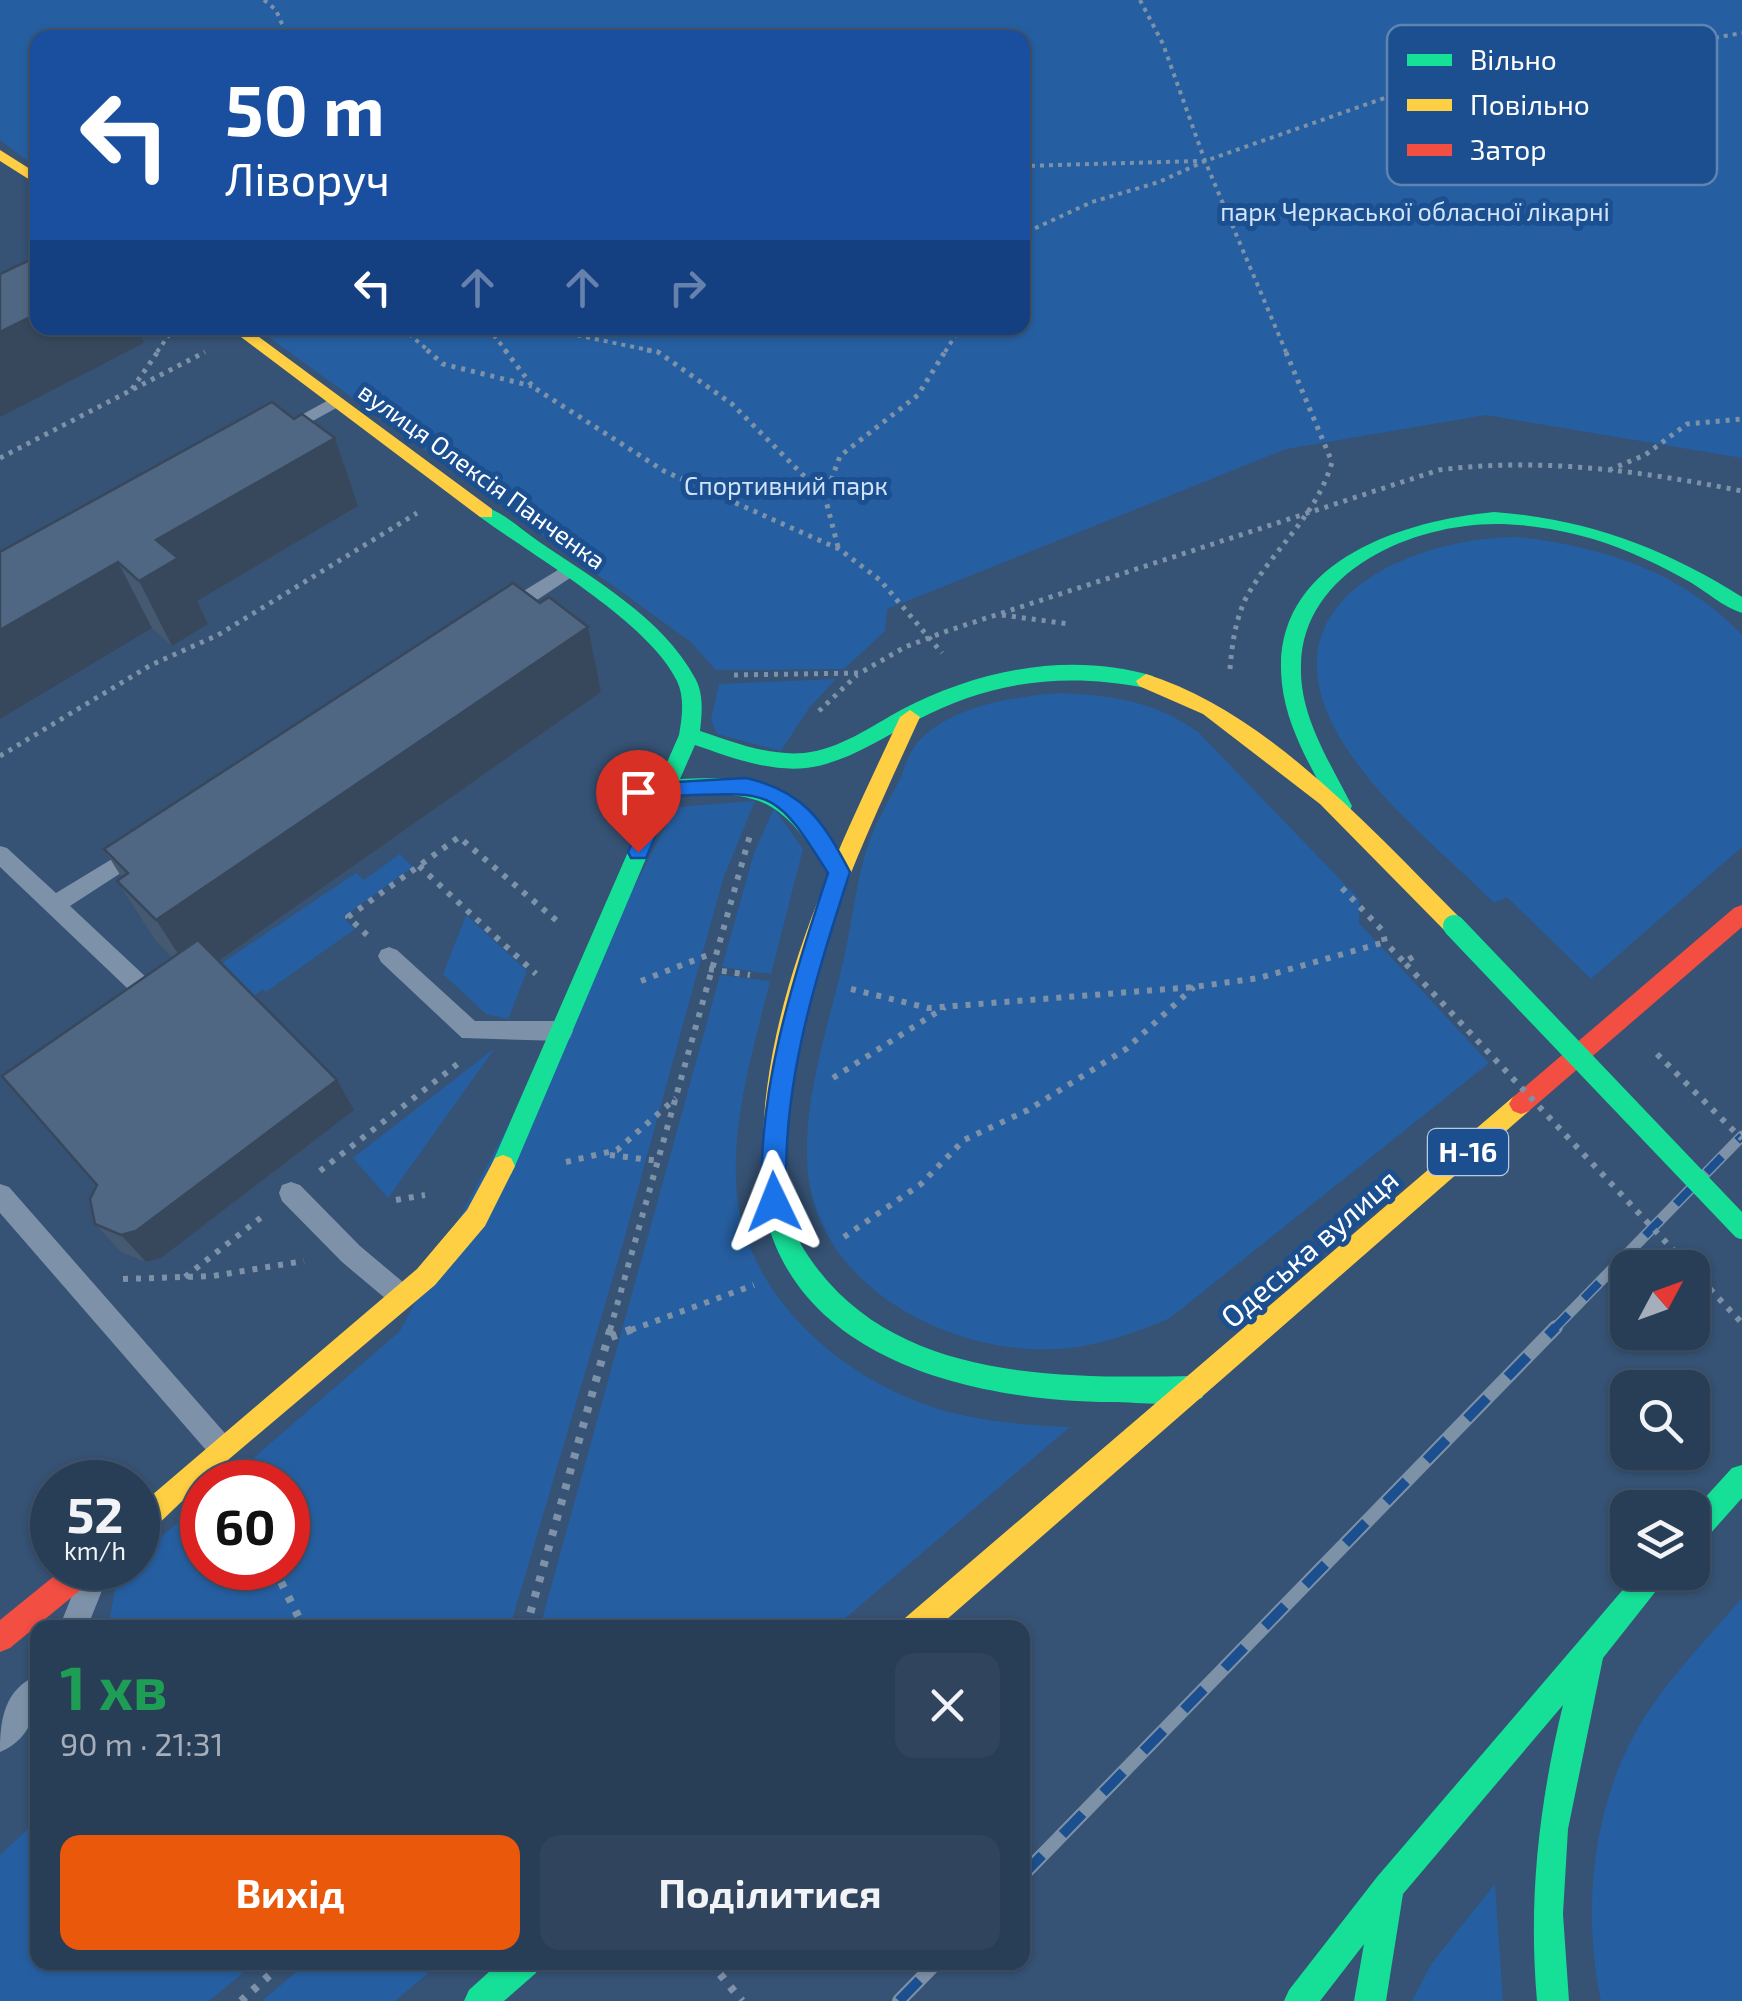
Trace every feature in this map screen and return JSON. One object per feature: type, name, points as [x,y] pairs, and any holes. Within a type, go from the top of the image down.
[{"type":"main road","points":[[0,154],[30,175]]},
{"type":"main road","name":"вулиця Олексія Панченка","points":[[246,335],[653,637],[688,675]]},
{"type":"main road","points":[[1347,816],[1295,702],[1291,653],[1313,596],[1335,572],[1368,548],[1409,531],[1451,522],[1508,519],[1566,525],[1656,553],[1689,568],[1742,606]]},
{"type":"main road","points":[[688,735],[761,759],[810,763],[834,758],[968,686],[1021,674],[1072,672],[1131,678],[1177,691],[1203,705],[1347,816],[1742,1228]]},
{"type":"main road","points":[[160,1506],[404,1298],[476,1218],[516,1142],[688,735],[694,702],[688,675]]},
{"type":"main road","points":[[910,717],[840,872],[804,982],[776,1110],[772,1156],[779,1224],[798,1263],[830,1299],[875,1336],[947,1370],[1064,1390],[1193,1389]]},
{"type":"main road","points":[[666,788],[746,786],[789,800],[805,815],[840,872]]},
{"type":"main road","name":"Одеська вулиця","points":[[924,1620],[1742,914]]},
{"type":"main road","points":[[1710,1513],[1742,1478]]},
{"type":"main road","points":[[0,1638],[58,1590]]},
{"type":"main road","points":[[1300,2001],[1388,1888],[1641,1590]]},
{"type":"main road","points":[[1553,2001],[1542,1892],[1548,1828],[1594,1642]]},
{"type":"main road","points":[[1370,2001],[1388,1888]]},
{"type":"main road","points":[[480,2001],[516,1970]]},
{"type":"lane","points":[[267,439],[334,402]]},
{"type":"lane","points":[[485,624],[566,571]]},
{"type":"lane","points":[[55,905],[154,840]]},
{"type":"lane","points":[[0,854],[155,1000]]},
{"type":"lane","points":[[390,956],[470,1031],[562,1031]]},
{"type":"lane","points":[[291,1193],[351,1254],[404,1298]]},
{"type":"lane","points":[[0,1195],[189,1406],[224,1453]]},
{"type":"lane","points":[[75,1620],[88,1590]]},
{"type":"lane","points":[[0,1737],[30,1699]]},
{"type":"path","points":[[264,0],[276,10],[285,30]]},
{"type":"path","points":[[1140,0],[1163,44],[1205,160],[1326,442],[1331,468],[1315,508],[1252,585],[1232,634],[1230,673],[1215,666]]},
{"type":"path","points":[[1717,37],[1742,33]]},
{"type":"path","points":[[1030,232],[1092,202],[1159,182],[1205,160],[1387,97]]},
{"type":"path","points":[[1030,166],[1205,160]]},
{"type":"path","points":[[130,392],[169,335]]},
{"type":"path","points":[[410,335],[443,364],[534,386]]},
{"type":"path","points":[[494,335],[534,386],[664,471],[838,548],[880,580],[930,637]]},
{"type":"path","points":[[576,335],[658,352],[732,404],[826,497],[838,548]]},
{"type":"path","points":[[826,497],[840,456],[918,395],[956,335]]},
{"type":"path","points":[[0,458],[206,352]]},
{"type":"path","points":[[1609,470],[1646,455],[1687,424],[1742,419]]},
{"type":"path","points":[[688,675],[860,673],[930,637],[1412,476],[1467,465],[1609,470],[1742,491]]},
{"type":"path","points":[[0,756],[151,665],[218,635],[423,510]]},
{"type":"path","points":[[1000,615],[1076,626]]},
{"type":"path","points":[[528,1620],[610,1338],[740,857],[757,818]]},
{"type":"path","points":[[390,956],[348,917],[460,838],[558,922]]},
{"type":"path","points":[[419,866],[536,974]]},
{"type":"path","points":[[1334,879],[1382,930],[1385,942],[1673,1250]]},
{"type":"path","points":[[804,982],[864,991],[911,1007],[946,1006],[1194,988],[1259,978],[1385,942]]},
{"type":"path","points":[[709,969],[722,971]]},
{"type":"path","points":[[610,1338],[740,1292],[798,1263],[901,1200],[964,1140],[1028,1110],[1126,1049],[1194,988]]},
{"type":"path","points":[[776,1110],[946,1006]]},
{"type":"path","points":[[185,1277],[500,1032]]},
{"type":"path","points":[[609,1155],[634,1138],[676,1097]]},
{"type":"path","points":[[557,1168],[577,1157],[609,1155],[659,1161]]},
{"type":"path","points":[[76,1281],[185,1277],[351,1254]]},
{"type":"path","points":[[1710,1289],[1742,1323]]},
{"type":"path","points":[[285,1590],[300,1620]]},
{"type":"path","points":[[241,2001],[275,1970]]},
{"type":"path","points":[[717,1970],[742,2001]]},
{"type":"green space","points":[[0,0],[1742,0],[1742,458],[1486,415],[1286,449],[887,609],[885,631],[844,669],[716,670],[691,642],[266,335],[1030,335],[1030,30],[30,30],[30,163],[0,140]]},
{"type":"green space","points":[[1517,537],[1579,547],[1639,566],[1694,594],[1742,635],[1742,847],[1591,979],[1507,897],[1494,903],[1387,800],[1335,729],[1318,683],[1319,644],[1334,611],[1361,584],[1395,564],[1435,549]]},
{"type":"green space","points":[[836,679],[809,708],[781,751],[717,734],[711,720],[719,684]]},
{"type":"green space","points":[[1058,693],[1132,702],[1166,714],[1199,733],[1359,899],[1359,923],[1489,1063],[1170,1318],[1095,1344],[1027,1349],[983,1342],[941,1329],[901,1309],[866,1283],[838,1251],[818,1214],[808,1172],[807,1144],[813,1088],[864,858],[912,750],[931,730],[964,712],[1021,697]]},
{"type":"green space","points":[[755,801],[723,879],[622,1247],[512,1620],[109,1620],[115,1590],[160,1590],[160,1538],[180,1521],[180,1590],[310,1590],[310,1460],[251,1460],[400,1331],[676,807]]},
{"type":"green space","points":[[774,808],[803,849],[771,974],[722,967],[754,853]]},
{"type":"green space","points":[[400,854],[413,867],[343,917],[355,929],[266,992],[263,989],[252,998],[219,965],[356,873],[364,880]]},
{"type":"green space","points":[[466,915],[527,971],[508,1019],[486,1014],[443,974]]},
{"type":"green space","points":[[720,975],[770,981],[741,1106],[736,1183],[742,1223],[756,1261],[777,1295],[834,1354],[904,1396],[974,1417],[1070,1427],[843,1620],[542,1620]]},
{"type":"green space","points":[[495,1048],[388,1198],[353,1158]]},
{"type":"green space","points":[[1742,1598],[1742,2001],[1601,2001],[1592,1935],[1594,1866],[1619,1767],[1656,1700]]},
{"type":"green space","points":[[30,1827],[30,1970],[247,1970],[209,2001],[0,2001],[0,1855]]},
{"type":"green space","points":[[1495,1884],[1503,2001],[1412,2001],[1432,1963]]},
{"type":"green space","points":[[299,1970],[432,1970],[395,2001],[262,2001]]},
{"type":"building","points":[[30,260],[30,317],[0,332],[0,274]]},
{"type":"building","points":[[272,402],[294,419],[302,414],[335,438],[156,540],[178,558],[139,581],[118,562],[0,630],[0,552]]},
{"type":"building","points":[[513,583],[540,603],[549,597],[588,627],[156,920],[117,881],[128,873],[104,849]]},
{"type":"building","points":[[198,940],[337,1080],[136,1231],[121,1235],[95,1224],[90,1199],[97,1185],[2,1076]]},
{"type":"railway","points":[[1553,1330],[1742,1136]]},
{"type":"railway","points":[[1030,1868],[1556,1327]]},
{"type":"railway","points":[[899,2001],[929,1970]]},
{"type":"traffic: fast","points":[[486,513],[597,591],[654,638],[687,681],[692,708],[689,735],[503,1166]]},
{"type":"traffic: fast","points":[[1342,806],[1300,718],[1292,686],[1292,651],[1301,619],[1319,590],[1344,566],[1392,539],[1443,523],[1494,518],[1546,522],[1598,534],[1648,553],[1742,606]]},
{"type":"traffic: fast","points":[[689,735],[762,757],[807,760],[848,748],[939,700],[997,680],[1085,672],[1146,681]]},
{"type":"traffic: fast","points":[[666,788],[728,786],[770,794],[804,821],[840,872]]},
{"type":"traffic: fast","points":[[1454,926],[1742,1228]]},
{"type":"traffic: fast","points":[[778,1217],[796,1259],[824,1295],[862,1328],[904,1353],[949,1370],[996,1381],[1095,1389],[1193,1389]]},
{"type":"traffic: fast","points":[[1710,1513],[1742,1478]]},
{"type":"traffic: fast","points":[[1300,2001],[1388,1888],[1642,1590]]},
{"type":"traffic: fast","points":[[1553,2001],[1548,1914],[1553,1829],[1589,1659]]},
{"type":"traffic: fast","points":[[1370,2001],[1388,1890]]},
{"type":"traffic: fast","points":[[480,2001],[516,1970]]},
{"type":"traffic: slow","points":[[0,154],[30,175]]},
{"type":"traffic: slow","points":[[246,335],[486,513]]},
{"type":"traffic: slow","points":[[1146,681],[1210,709],[1327,798],[1454,926]]},
{"type":"traffic: slow","points":[[778,1217],[774,1152],[778,1088],[790,1023],[831,897],[910,717]]},
{"type":"traffic: slow","points":[[924,1620],[1521,1104]]},
{"type":"traffic: slow","points":[[160,1505],[426,1277],[476,1218],[503,1166]]},
{"type":"traffic: jam","points":[[1521,1104],[1742,914]]},
{"type":"traffic: jam","points":[[0,1638],[58,1590]]},
{"type":"route","points":[[638,852],[666,788],[746,786],[771,792],[799,809],[840,872],[816,939],[780,1083],[772,1156],[774,1202]]},
{"type":"park label","name":"парк Черкаської обласної лікарні","points":[[1415,212]]},
{"type":"park label","name":"Спортивний парк","points":[[786,486]]}]
